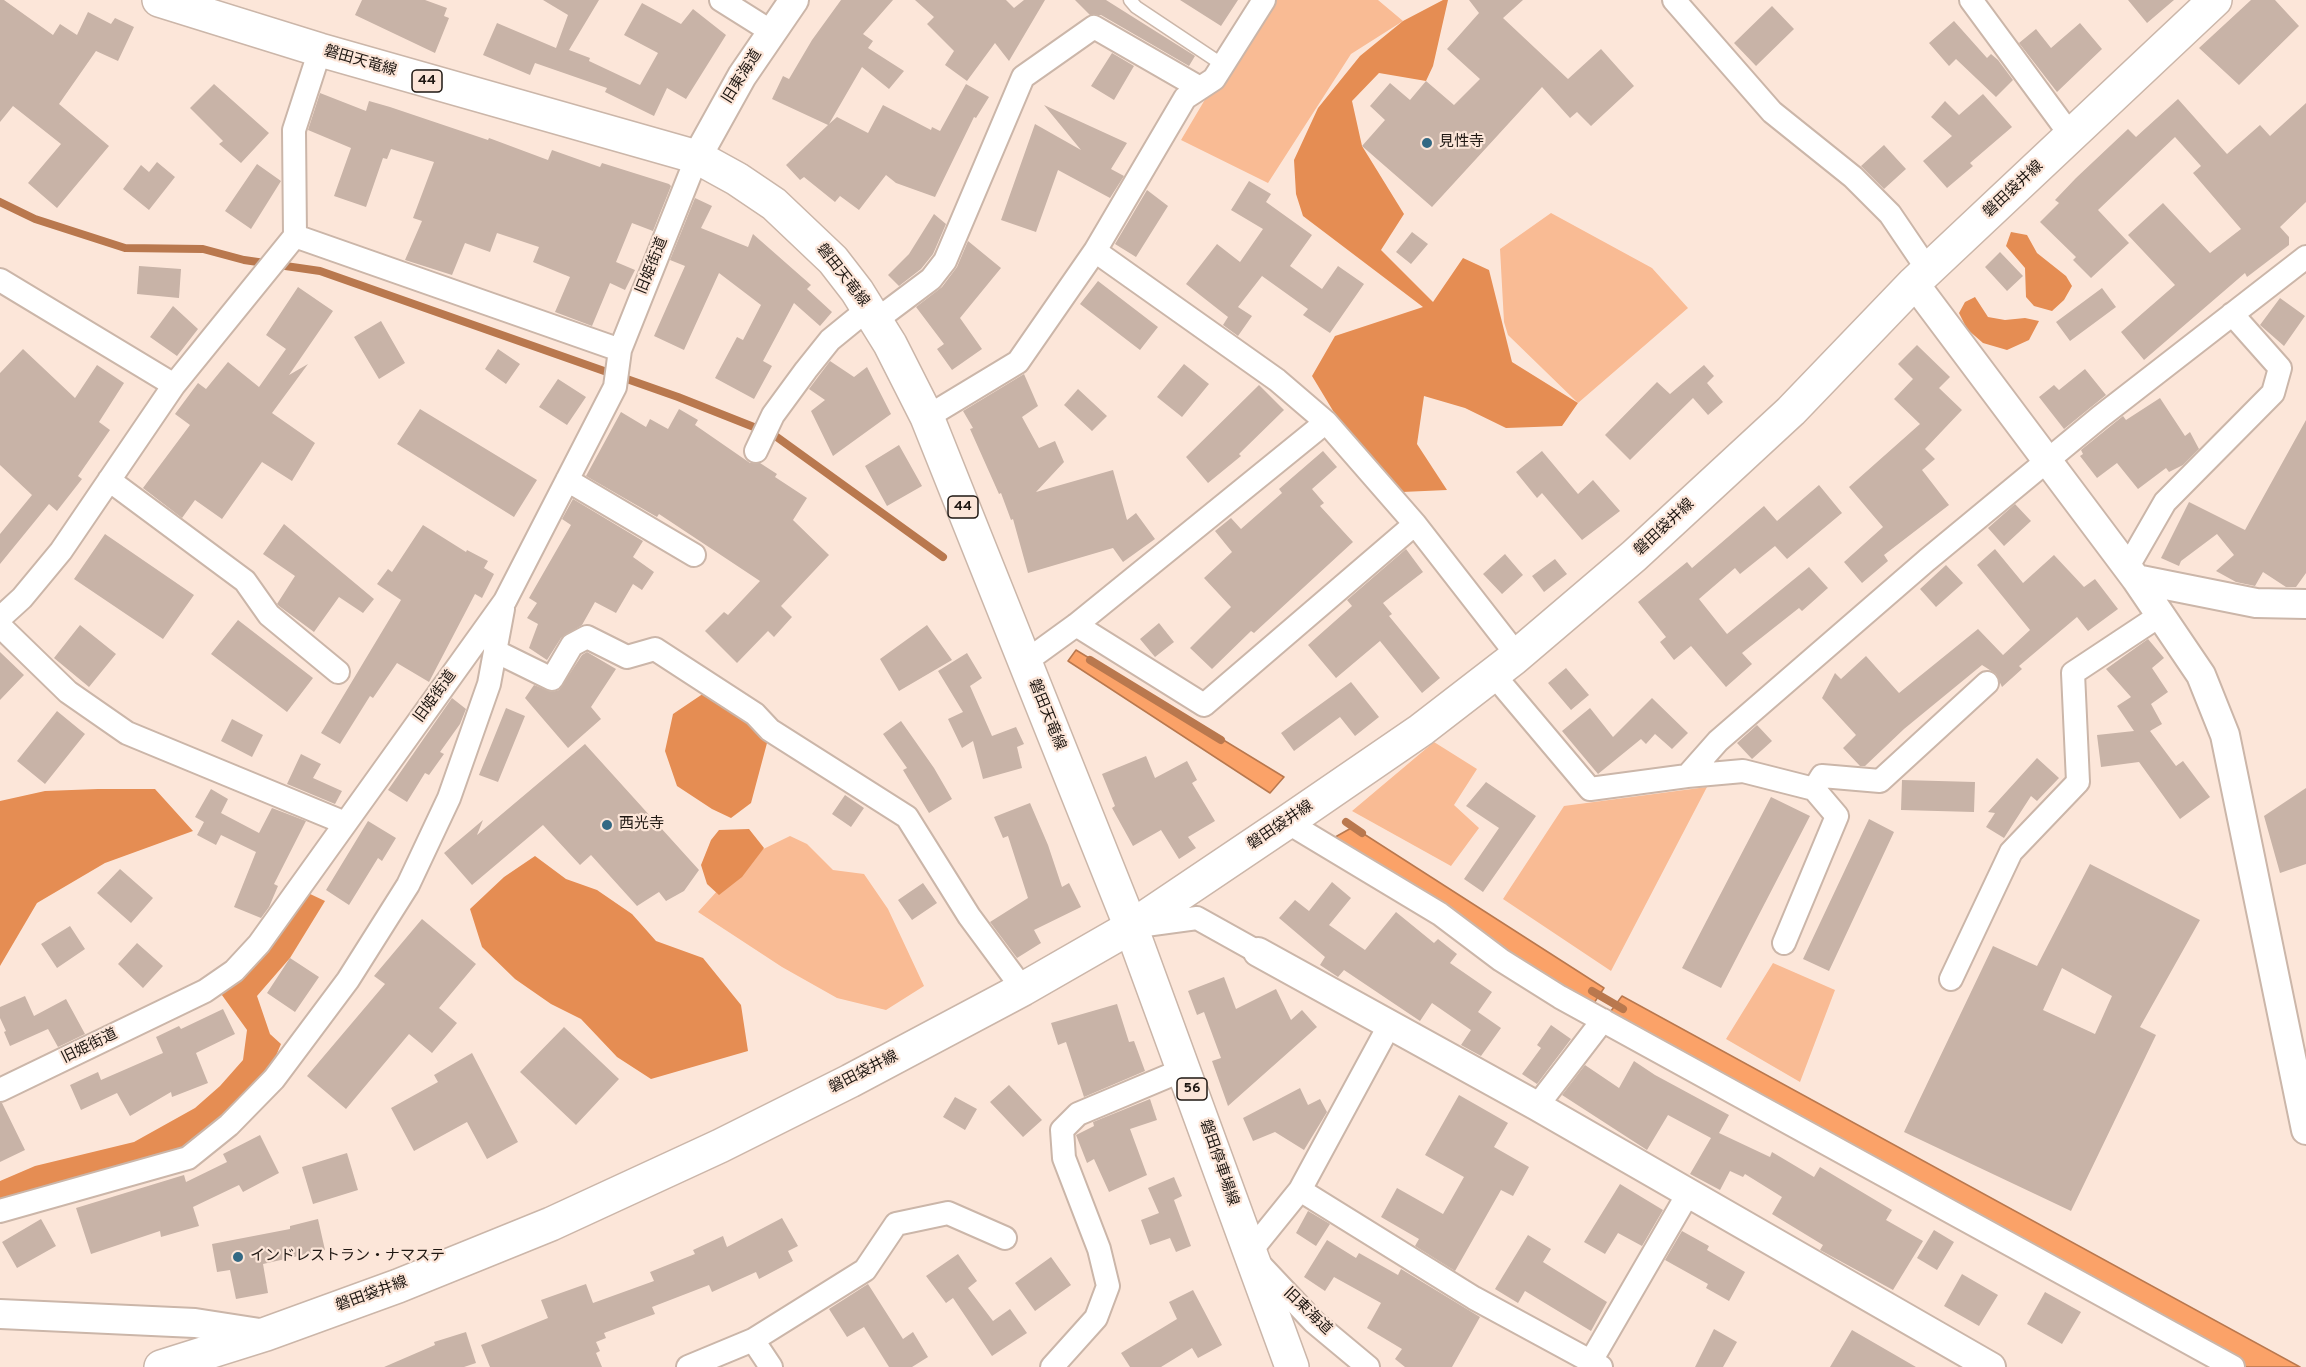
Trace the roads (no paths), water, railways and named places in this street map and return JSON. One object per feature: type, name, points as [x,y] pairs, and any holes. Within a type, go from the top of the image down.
[{"type":"main road","name":"磐田袋井線","points":[[161,1367],[266,1334],[398,1286],[572,1214],[760,1126],[1023,989],[1131,927],[1421,730],[1505,665],[1634,556],[1791,411],[1921,276],[2072,137],[2215,0]]},
{"type":"main road","name":"磐田天竜線","points":[[176,2],[320,50],[697,157],[737,178],[774,204],[805,231],[833,260],[872,315],[927,417],[1131,927]]},
{"type":"main road","name":"磐田停車場線","points":[[1131,927],[1185,1069],[1249,1253],[1292,1367]]},
{"type":"street","points":[[721,0],[772,32]]},
{"type":"street","name":"旧東海道","points":[[697,157],[742,76],[794,0]]},
{"type":"street","points":[[927,417],[1018,362],[1095,251],[1185,98],[1214,80],[1264,0]]},
{"type":"street","points":[[1674,0],[1772,112],[1853,177],[1890,214],[1921,276],[2048,462],[2131,573],[2201,675],[2225,735],[2306,1130]]},
{"type":"street","points":[[1971,0],[2072,137]]},
{"type":"street","points":[[756,451],[774,415],[830,340],[931,279],[945,261],[1023,77],[1094,27],[1200,88]]},
{"type":"street","points":[[0,618],[22,598],[61,551],[174,385],[295,236],[294,130],[320,50]]},
{"type":"street","name":"旧姫街道","points":[[0,1090],[205,990],[234,971],[259,944],[504,601],[615,387],[620,350],[697,157]]},
{"type":"street","points":[[295,236],[620,350]]},
{"type":"street","points":[[1095,251],[1277,380],[1326,422],[1415,524],[1505,665],[1590,789],[1743,771],[1814,789],[1838,816],[1784,943]]},
{"type":"street","points":[[1687,776],[1735,725],[1927,560],[2100,417],[2306,257]]},
{"type":"street","points":[[0,280],[174,385]]},
{"type":"street","points":[[2131,573],[2165,502],[2273,393],[2280,368],[2232,314]]},
{"type":"street","points":[[1025,662],[1076,625],[1326,422]]},
{"type":"street","points":[[109,480],[245,581],[268,615],[338,672]]},
{"type":"street","points":[[567,480],[694,555]]},
{"type":"street","points":[[1076,625],[1204,705],[1415,524]]},
{"type":"street","points":[[2131,573],[2256,603],[2306,604]]},
{"type":"street","points":[[0,1211],[188,1158],[229,1125],[274,1079],[348,980],[408,885],[449,798],[489,684],[504,601]]},
{"type":"street","points":[[1951,980],[2011,852],[2078,782],[2073,673],[2159,616]]},
{"type":"street","points":[[0,626],[68,692],[127,733],[345,823]]},
{"type":"street","points":[[495,651],[552,679],[572,645],[587,637],[627,657],[655,649],[755,714],[770,730],[907,817],[969,916],[1023,989]]},
{"type":"street","points":[[1814,789],[1822,776],[1880,781],[1987,683]]},
{"type":"street","points":[[1287,822],[1440,914],[1501,960],[1603,1020],[2233,1367]]},
{"type":"street","points":[[1131,927],[1197,918],[1537,1106],[1989,1366]]},
{"type":"street","points":[[1537,1106],[1603,1020]]},
{"type":"street","points":[[1249,1253],[1300,1190],[1390,1024]]},
{"type":"street","points":[[1052,1367],[1096,1318],[1108,1286],[1099,1250],[1064,1158],[1062,1130],[1078,1114],[1185,1069]]},
{"type":"street","points":[[1300,1190],[1474,1298],[1596,1364],[1689,1192]]},
{"type":"street","points":[[688,1367],[753,1340],[865,1270],[896,1224],[948,1212],[1005,1238]]},
{"type":"street","name":"旧東海道","points":[[1249,1253],[1314,1322],[1368,1367]]},
{"type":"street","points":[[0,1314],[195,1323],[266,1334]]},
{"type":"street","points":[[753,1340],[771,1367]]},
{"type":"lane","points":[[1130,0],[1136,7],[1223,65]]},
{"type":"waterway","points":[[0,202],[35,219],[125,248],[203,249],[244,260],[320,271],[678,397],[774,435],[943,557]]},
{"type":"waterway","points":[[1090,660],[1221,740]]},
{"type":"waterway","points":[[1346,822],[1362,833]]},
{"type":"waterway","points":[[1592,991],[1623,1009]]},
{"type":"place","name":"見性寺","points":[[1427,143]]},
{"type":"place","name":"西光寺","points":[[607,825]]},
{"type":"place","name":"インドレストラン・ナマステ","points":[[238,1257]]}]
